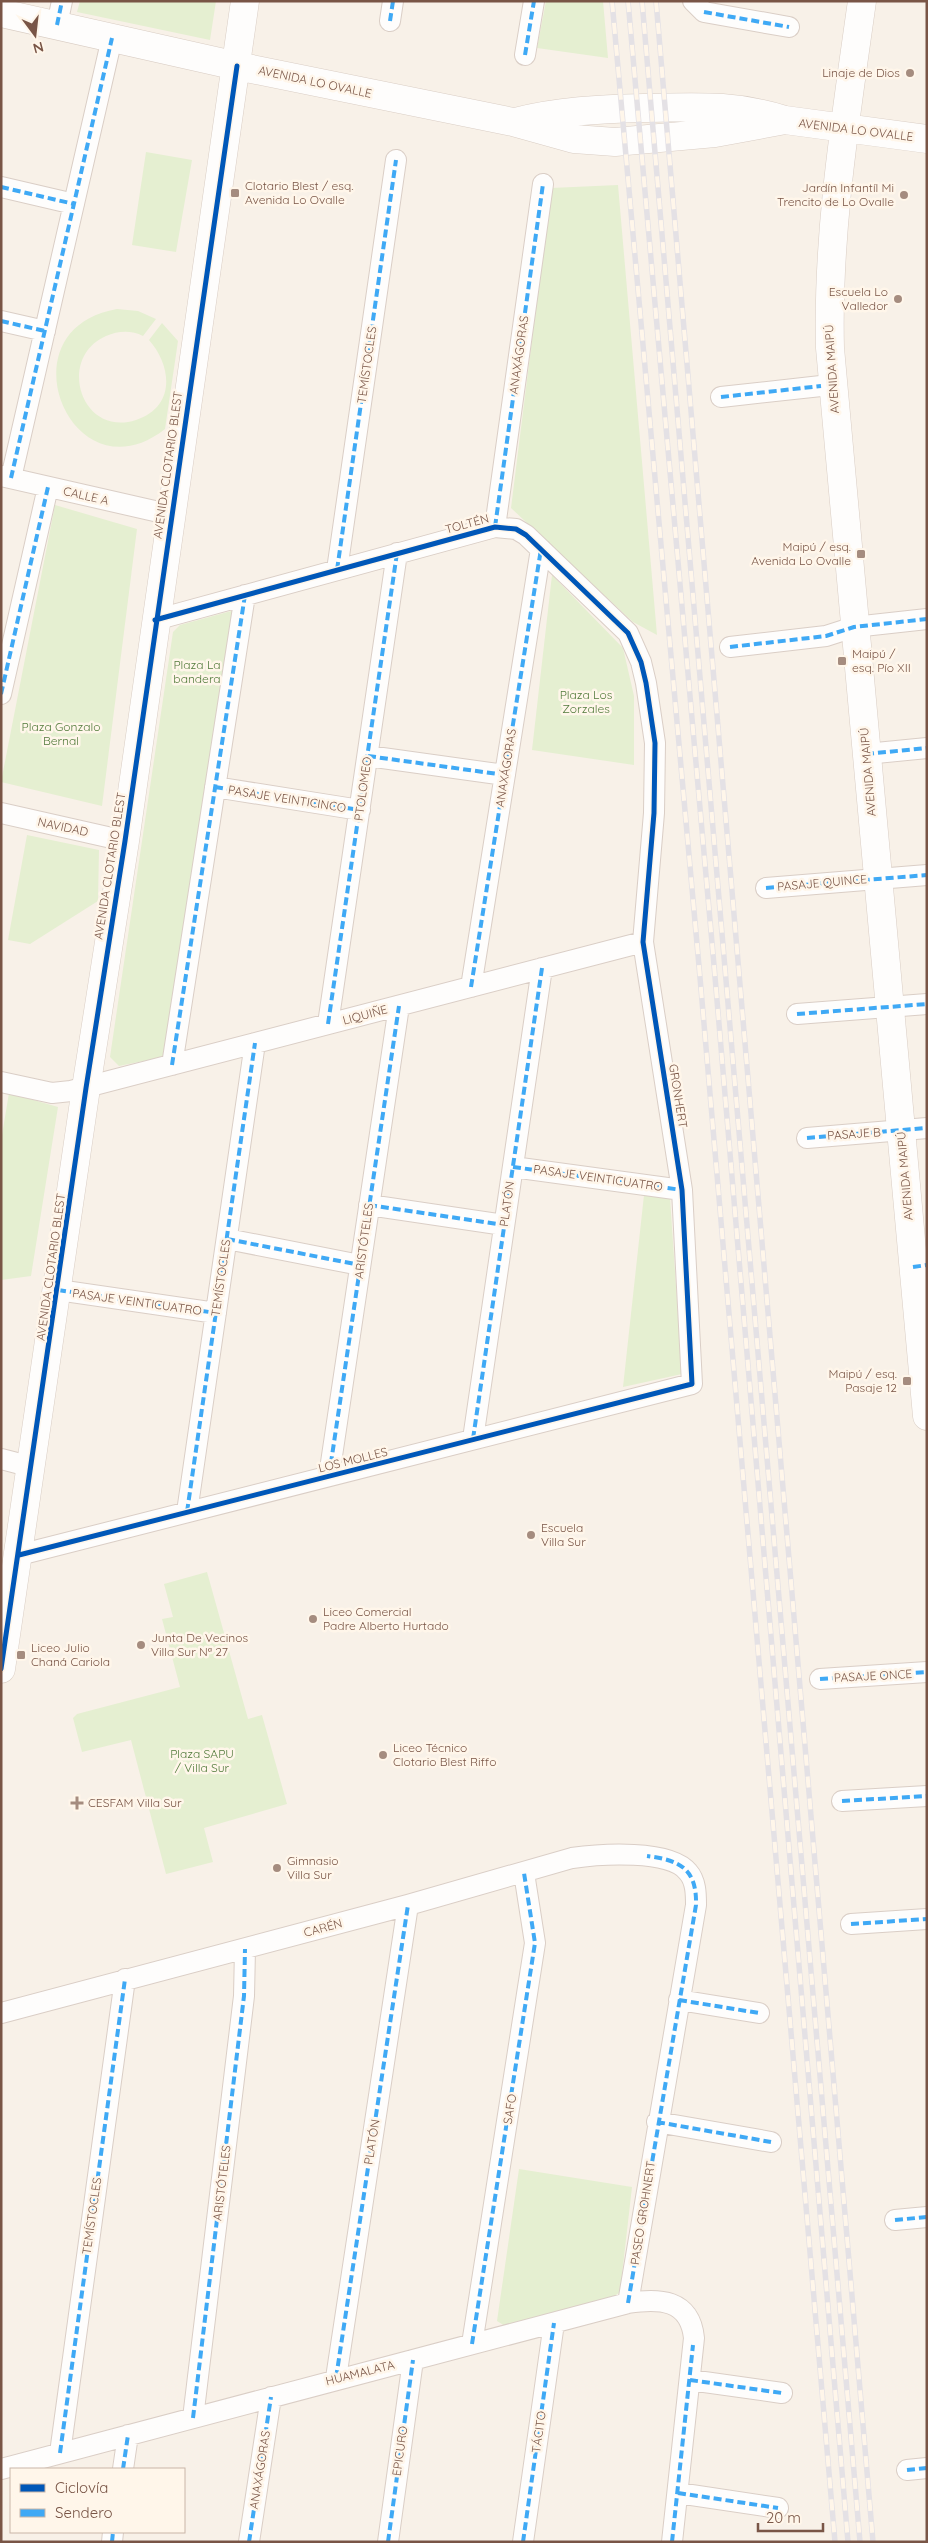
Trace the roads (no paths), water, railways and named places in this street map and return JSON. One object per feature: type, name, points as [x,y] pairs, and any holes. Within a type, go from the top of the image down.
[{"type":"main road","name":"AVENIDA CLOTARIO BLEST","points":[[1,1669],[20,1555],[86,1088],[125,841],[155,620],[172,515],[245,1]]},
{"type":"main road","name":"AVENIDA MAIPÚ","points":[[862,1],[833,229],[829,299],[833,384],[889,1007],[914,1129],[927,1416]]},
{"type":"main road","name":"AVENIDA LO OVALLE","points":[[1,13],[60,13],[112,38],[237,66],[513,122],[574,139],[615,142],[715,133],[785,120],[927,139]]},
{"type":"street","points":[[390,21],[393,1]]},
{"type":"street","points":[[525,55],[534,1]]},
{"type":"street","points":[[698,6],[789,27]]},
{"type":"street","points":[[6,477],[45,330],[112,38]]},
{"type":"street","name":"TEMÍSTOCLES","points":[[337,570],[396,160]]},
{"type":"street","name":"ANAXÁGORAS","points":[[495,527],[543,184]]},
{"type":"street","points":[[1,187],[74,204]]},
{"type":"street","points":[[1,321],[45,330]]},
{"type":"street","points":[[721,397],[821,386]]},
{"type":"street","name":"CALLE A","points":[[6,477],[172,515]]},
{"type":"street","points":[[1,694],[48,487]]},
{"type":"street","name":"TOLTÉN","points":[[155,620],[495,527],[516,530],[541,549],[628,633],[636,647],[646,683],[654,743],[654,814]]},
{"type":"street","name":"ANAXÁGORAS","points":[[471,987],[541,549]]},
{"type":"street","name":"PTOLOMEO","points":[[328,1024],[397,553]]},
{"type":"street","points":[[172,1065],[245,595]]},
{"type":"street","points":[[730,646],[826,636],[854,627],[927,619]]},
{"type":"street","points":[[866,754],[927,748]]},
{"type":"street","points":[[368,756],[505,775]]},
{"type":"street","name":"PASAJE VEINTICINCO","points":[[215,787],[360,810]]},
{"type":"street","name":"NAVIDAD","points":[[1,813],[125,841]]},
{"type":"street","name":"GRONHERT","points":[[654,814],[643,942],[682,1190],[692,1384]]},
{"type":"street","name":"PASAJE QUINCE","points":[[766,888],[927,875]]},
{"type":"street","name":"LIQUIÑE","points":[[1,1082],[52,1093],[86,1088],[643,942]]},
{"type":"street","name":"PLATÓN","points":[[473,1439],[542,968]]},
{"type":"street","points":[[797,1014],[927,1004]]},
{"type":"street","name":"ARISTÓTELES","points":[[329,1476],[399,1006]]},
{"type":"street","name":"TEMÍSTOCLES","points":[[187,1512],[255,1043]]},
{"type":"street","name":"PASAJE B","points":[[807,1138],[914,1129]]},
{"type":"street","name":"PASAJE VEINTICUATRO","points":[[513,1167],[682,1190]]},
{"type":"street","points":[[369,1205],[504,1224]]},
{"type":"street","points":[[227,1239],[360,1265]]},
{"type":"street","name":"PASAJE VEINTICUATRO","points":[[58,1290],[216,1313]]},
{"type":"street","name":"LOS MOLLES","points":[[20,1555],[692,1384]]},
{"type":"street","points":[[1,1459],[32,1466]]},
{"type":"street","name":"PASAJE ONCE","points":[[820,1679],[927,1672]]},
{"type":"street","points":[[842,1801],[927,1796]]},
{"type":"street","name":"CARÉN","points":[[1,2013],[586,1856],[647,1856]]},
{"type":"street","name":"PASEO GROHNERT","points":[[628,2303],[657,2122],[696,1905],[695,1885],[692,1877],[680,1864],[647,1856]]},
{"type":"street","name":"SAFO","points":[[472,2344],[535,1943],[524,1873]]},
{"type":"street","name":"PLATÓN","points":[[336,2378],[408,1905]]},
{"type":"street","points":[[851,1924],[927,1919]]},
{"type":"street","name":"ARISTÓTELES","points":[[193,2418],[244,1996],[245,1949]]},
{"type":"street","name":"TEMÍSTOCLES","points":[[60,2453],[125,1979]]},
{"type":"street","points":[[679,2000],[759,2013]]},
{"type":"street","points":[[657,2122],[771,2142]]},
{"type":"street","points":[[895,2220],[927,2217]]},
{"type":"street","name":"HUAMALATA","points":[[1,2469],[336,2378],[413,2360],[628,2303],[662,2302],[678,2308],[692,2325],[693,2345],[690,2380]]},
{"type":"street","name":"TÁCITO","points":[[523,2542],[554,2323]]},
{"type":"street","name":"EPICURO","points":[[388,2542],[413,2360]]},
{"type":"street","points":[[672,2542],[690,2380],[782,2394]]},
{"type":"street","name":"ANAXÁGORAS","points":[[250,2542],[271,2397]]},
{"type":"street","points":[[122,2468],[128,2436]]},
{"type":"street","points":[[678,2493],[778,2508]]},
{"type":"railway","points":[[612,1],[699,966],[835,2542]]},
{"type":"railway","points":[[628,1],[714,965],[848,2542]]},
{"type":"railway","points":[[642,1],[860,2542]]},
{"type":"railway","points":[[656,1],[873,2542]]},
{"type":"place","name":"Linaje de Dios","points":[[910,73]]},
{"type":"place","name":"Clotario Blest / esq. Avenida Lo Ovalle","points":[[235,193]]},
{"type":"place","name":"Jardín Infantíl Mi Trencito de Lo Ovalle","points":[[904,195]]},
{"type":"place","name":"Escuela Lo Valledor","points":[[898,299]]},
{"type":"place","name":"Maipú / esq. Avenida Lo Ovalle","points":[[861,554]]},
{"type":"place","name":"Maipú / esq. Pío XII","points":[[842,661]]},
{"type":"place","name":"Maipú / esq. Pasaje 12","points":[[907,1381]]},
{"type":"place","name":"Escuela Villa Sur","points":[[531,1535]]},
{"type":"place","name":"Liceo Comercial Padre Alberto Hurtado","points":[[313,1619]]},
{"type":"place","name":"Junta De Vecinos Villa Sur Nª 27","points":[[141,1645]]},
{"type":"place","name":"Liceo Julio Chaná Cariola","points":[[21,1655]]},
{"type":"place","name":"Liceo Técnico Clotario Blest Riffo","points":[[383,1755]]},
{"type":"place","name":"CESFAM Villa Sur","points":[[77,1803]]},
{"type":"place","name":"Gimnasio Villa Sur","points":[[277,1868]]},
{"type":"park label","name":"Plaza La bandera","points":[[197,672]]},
{"type":"park label","name":"Plaza Los Zorzales","points":[[586,702]]},
{"type":"park label","name":"Plaza Gonzalo Bernal","points":[[61,734]]},
{"type":"park label","name":"Plaza SAPU / Villa Sur","points":[[202,1761]]}]
